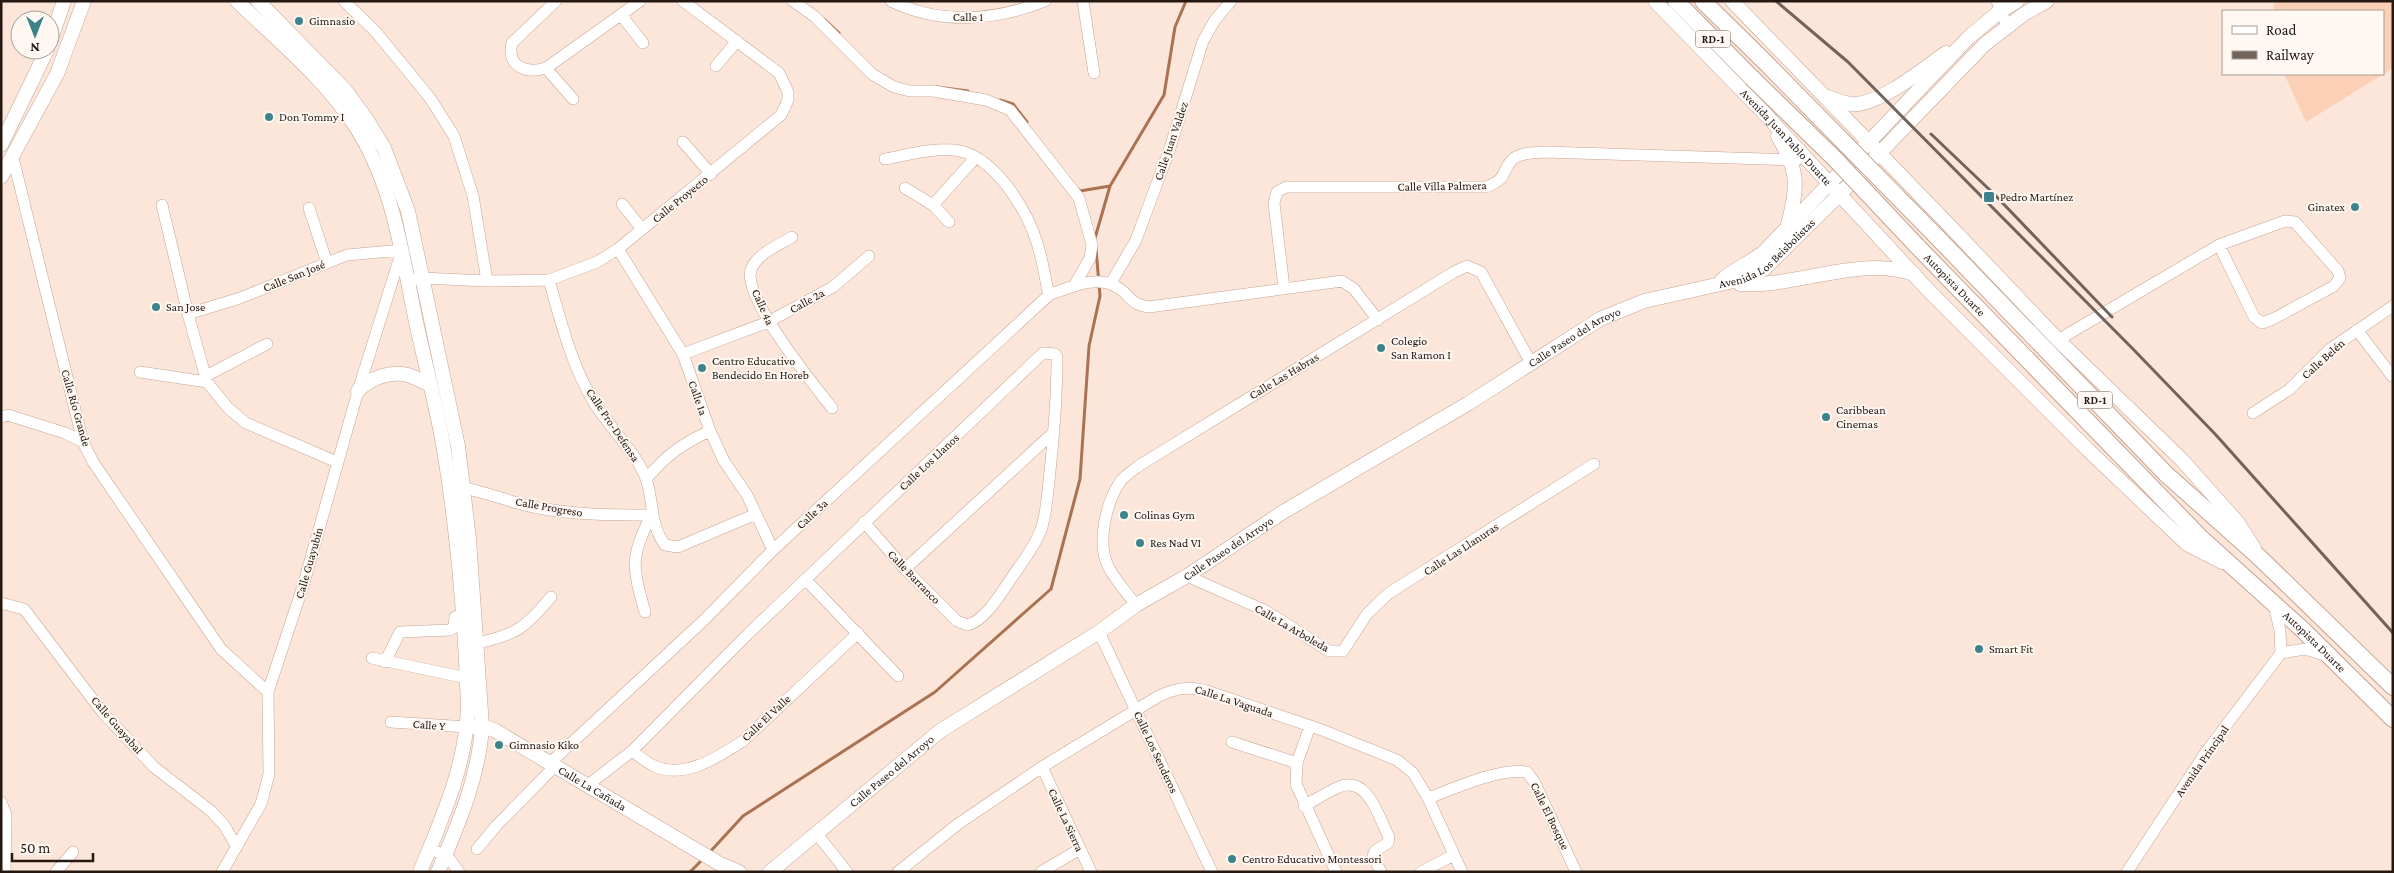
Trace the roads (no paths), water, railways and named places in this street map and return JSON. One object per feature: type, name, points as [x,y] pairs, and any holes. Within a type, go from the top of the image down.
[{"type":"highway","name":"Autopista Duarte","points":[[1676,1],[1836,160],[2201,538],[2274,604],[2393,719]]},
{"type":"highway","name":"Autopista Duarte","points":[[1703,1],[1937,237],[2166,474],[2259,557],[2393,687]]},
{"type":"main road","points":[[1,177],[57,74],[84,1]]},
{"type":"main road","points":[[237,1],[293,54],[354,124],[382,180],[402,250],[449,484],[467,678],[467,727],[456,780],[420,872]]},
{"type":"main road","points":[[258,1],[345,90],[367,120],[384,148],[397,177],[408,211],[456,436],[464,487],[482,726],[478,759],[469,793],[438,872]]},
{"type":"main road","name":"Avenida Juan Pablo Duarte","points":[[1655,1],[1765,114],[1915,275]]},
{"type":"main road","points":[[1732,1],[1880,154]]},
{"type":"main road","name":"Avenida Los Beisbolistas","points":[[1719,283],[1731,273],[1753,261],[1998,6],[2017,1]]},
{"type":"main road","name":"Avenida Los Beisbolistas","points":[[1719,283],[1743,279],[1764,269],[1880,154],[1985,44],[2007,26],[2047,1]]},
{"type":"main road","points":[[1822,94],[1847,103],[1858,104],[1872,99],[1894,89],[1969,37]]},
{"type":"main road","points":[[1,144],[42,60]]},
{"type":"main road","points":[[1765,114],[1792,160],[1795,189],[1787,226]]},
{"type":"main road","name":"Autopista Duarte","points":[[1880,154],[2058,340],[2182,460],[2238,523],[2259,557]]},
{"type":"main road","points":[[1719,283],[1773,282],[1874,268],[1897,268],[1915,275]]},
{"type":"main road","name":"Autopista Duarte","points":[[1915,275],[2087,449],[2187,544],[2234,568]]},
{"type":"main road","name":"Calle Paseo del Arroyo","points":[[770,872],[940,731],[1099,632],[1136,606],[1187,576],[1283,512],[1469,403],[1600,319],[1644,301],[1719,283]]},
{"type":"main road","points":[[358,391],[365,382],[384,375],[408,375],[430,385]]},
{"type":"main road","name":"Calle La Cañada","points":[[467,727],[482,726],[494,730],[720,864],[739,872]]},
{"type":"street","points":[[344,1],[375,31],[430,98],[454,136],[473,196],[487,281]]},
{"type":"street","points":[[556,1],[515,38],[510,49],[514,63],[519,68],[528,71],[546,68],[640,1]]},
{"type":"street","name":"Calle Proyecto","points":[[408,282],[422,278],[487,281],[549,280],[597,262],[618,249],[781,115],[788,100],[786,85],[779,73],[683,1]]},
{"type":"street","points":[[793,1],[814,16],[872,74],[894,87],[910,90],[933,90],[986,100],[1010,110],[1079,198],[1092,245],[1090,258],[1079,285]]},
{"type":"street","name":"Calle 1","points":[[890,1],[934,16],[981,18],[1023,10],[1045,1]]},
{"type":"street","points":[[1083,1],[1094,73]]},
{"type":"street","name":"Calle Juan Valdez","points":[[1107,282],[1136,240],[1170,148],[1203,41],[1215,20],[1231,1]]},
{"type":"street","points":[[1998,6],[2007,26]]},
{"type":"street","points":[[621,15],[643,44]]},
{"type":"street","points":[[716,66],[737,41]]},
{"type":"street","points":[[546,68],[573,99]]},
{"type":"street","points":[[683,142],[711,174]]},
{"type":"street","points":[[885,159],[954,150],[976,157],[996,172],[1022,208],[1038,245],[1049,295]]},
{"type":"street","name":"Calle Villa Palmera","points":[[1284,288],[1274,203],[1277,192],[1286,188],[1486,186],[1498,182],[1504,176],[1512,159],[1521,155],[1546,152],[1809,161]]},
{"type":"street","points":[[933,205],[976,157]]},
{"type":"street","name":"Calle Río Grande","points":[[13,158],[83,442],[93,462],[220,649],[268,692]]},
{"type":"street","points":[[904,188],[933,205],[949,222]]},
{"type":"street","points":[[622,204],[642,229]]},
{"type":"street","points":[[162,205],[188,314],[206,379],[228,408],[246,423],[336,462]]},
{"type":"street","points":[[309,208],[328,263]]},
{"type":"street","points":[[2058,340],[2219,245],[2285,221],[2295,222],[2338,271],[2340,278],[2334,286],[2262,323],[2254,317],[2219,245]]},
{"type":"street","name":"Calle 4a","points":[[792,237],[757,259],[750,271],[752,284],[768,322],[832,408]]},
{"type":"street","name":"Calle 1a","points":[[618,249],[683,354],[710,431],[724,461],[746,495],[774,550]]},
{"type":"street","name":"Calle San José","points":[[188,314],[240,298],[347,255],[402,250]]},
{"type":"street","name":"Calle Guayubín","points":[[222,872],[261,804],[269,774],[268,692],[303,586],[336,462],[402,250]]},
{"type":"street","name":"Calle 2a","points":[[683,354],[768,322],[833,287],[868,256]]},
{"type":"street","name":"Calle Las Habras","points":[[1136,606],[1108,567],[1104,554],[1103,539],[1110,499],[1121,481],[1140,464],[1454,272],[1467,266],[1481,272],[1531,363]]},
{"type":"street","name":"Calle Pro-Defensa","points":[[549,280],[580,374],[595,404],[636,456],[646,479],[651,515]]},
{"type":"street","points":[[1107,282],[1137,306],[1149,307],[1284,288],[1342,282],[1354,289],[1378,320]]},
{"type":"street","name":"Calle 3a","points":[[477,849],[553,764],[703,621],[774,550],[1049,295],[1079,285],[1107,282]]},
{"type":"street","name":"Calle Belén","points":[[2253,413],[2290,389],[2330,349],[2393,306]]},
{"type":"street","points":[[2357,330],[2392,376]]},
{"type":"street","points":[[140,372],[206,379],[267,344]]},
{"type":"street","name":"Calle Los Llanos","points":[[588,785],[632,751],[748,634],[1043,353],[1055,354],[1057,357],[1054,432],[1046,511],[1036,541],[999,596],[977,621],[967,625]]},
{"type":"street","points":[[1,417],[8,415],[65,432],[83,442]]},
{"type":"street","points":[[646,479],[664,459],[683,444],[710,431]]},
{"type":"street","points":[[905,569],[1054,432]]},
{"type":"street","name":"Calle Las Llanuras","points":[[1343,651],[1366,614],[1389,593],[1594,464]]},
{"type":"street","name":"Calle Progreso","points":[[449,484],[560,512],[651,515]]},
{"type":"street","points":[[651,515],[664,545],[674,548],[756,514]]},
{"type":"street","points":[[645,612],[634,574],[634,558],[651,515]]},
{"type":"street","name":"Calle Barranco","points":[[864,522],[905,569],[957,622],[967,625]]},
{"type":"street","name":"Calle La Arboleda","points":[[1187,576],[1266,611],[1329,651],[1336,653],[1343,651]]},
{"type":"street","points":[[806,580],[898,676]]},
{"type":"street","points":[[476,643],[508,636],[532,620],[551,597]]},
{"type":"street","name":"Calle Guayabal","points":[[1,603],[24,608],[103,713],[154,768],[211,811],[224,825],[237,847]]},
{"type":"street","points":[[2274,604],[2280,631],[2281,653],[2305,649],[2330,657]]},
{"type":"street","points":[[385,662],[400,632],[450,630],[454,627],[455,617],[462,615]]},
{"type":"street","name":"Calle Los Senderos","points":[[1099,632],[1212,872]]},
{"type":"street","name":"Calle El Valle","points":[[632,751],[652,765],[667,770],[681,770],[695,767],[729,750],[743,740],[858,633]]},
{"type":"street","name":"Avenida Principal","points":[[2127,872],[2206,752],[2281,653]]},
{"type":"street","points":[[372,658],[467,678]]},
{"type":"street","name":"Calle La Vaguada","points":[[898,872],[958,824],[1042,767],[1159,696],[1176,688],[1189,687],[1207,691],[1310,726],[1397,760],[1413,773],[1428,798],[1462,872]]},
{"type":"street","name":"Calle Y","points":[[391,722],[467,727]]},
{"type":"street","points":[[1310,726],[1297,763],[1296,784],[1304,806],[1336,872]]},
{"type":"street","points":[[1232,742],[1297,763]]},
{"type":"street","name":"Calle La Sierra","points":[[1042,767],[1091,872]]},
{"type":"street","name":"Calle El Bosque","points":[[1428,798],[1478,780],[1518,771],[1527,772],[1535,783],[1576,872]]},
{"type":"street","points":[[1304,806],[1340,786],[1352,785],[1363,790],[1369,797],[1389,836],[1388,843],[1375,851],[1373,856],[1381,872]]},
{"type":"street","points":[[1,802],[6,815],[5,872]]},
{"type":"street","points":[[817,834],[847,872]]},
{"type":"street","points":[[1042,872],[1080,849]]},
{"type":"street","points":[[429,850],[446,854],[459,872]]},
{"type":"street","points":[[56,872],[73,852]]},
{"type":"street","points":[[1421,872],[1454,855]]},
{"type":"waterway","points":[[1095,238],[1110,186],[1164,95],[1175,27],[1186,1]]},
{"type":"waterway","points":[[824,19],[839,33]]},
{"type":"waterway","points":[[937,87],[968,91]]},
{"type":"waterway","points":[[1000,100],[1013,104],[1027,122]]},
{"type":"waterway","points":[[1078,189],[1080,191],[1110,186]]},
{"type":"waterway","points":[[709,853],[743,816],[935,692],[1051,589],[1080,479],[1089,346],[1100,296],[1096,249]]},
{"type":"waterway","points":[[690,872],[703,859]]},
{"type":"railway","points":[[1776,1],[1848,62],[2132,348],[2216,435],[2393,633]]},
{"type":"railway","points":[[1931,134],[1993,193],[2112,317]]},
{"type":"place","name":"Gimnasio","points":[[299,21]]},
{"type":"place","name":"Don Tommy I","points":[[269,117]]},
{"type":"place","name":"Pedro Martínez","points":[[1989,197]]},
{"type":"place","name":"Ginatex","points":[[2355,207]]},
{"type":"place","name":"San Jose","points":[[156,307]]},
{"type":"place","name":"Colegio San Ramon I","points":[[1381,348]]},
{"type":"place","name":"Centro Educativo Bendecido En Horeb","points":[[702,368]]},
{"type":"place","name":"Caribbean Cinemas","points":[[1826,417]]},
{"type":"place","name":"Colinas Gym","points":[[1124,515]]},
{"type":"place","name":"Res Nad VI","points":[[1140,543]]},
{"type":"place","name":"Smart Fit","points":[[1979,649]]},
{"type":"place","name":"Gimnasio Kiko","points":[[499,745]]},
{"type":"place","name":"Centro Educativo Montessori","points":[[1232,859]]}]
